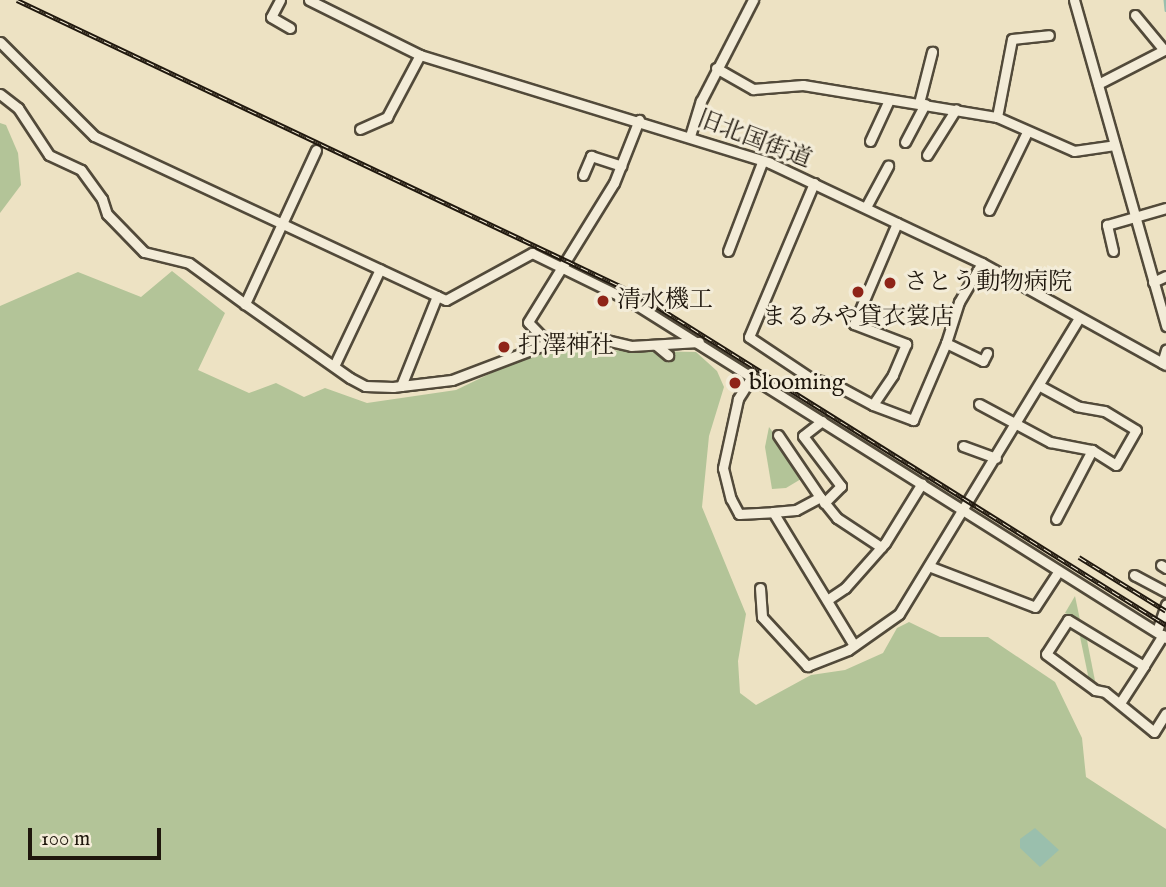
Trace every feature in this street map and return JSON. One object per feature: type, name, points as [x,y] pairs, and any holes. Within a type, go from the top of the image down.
[{"type":"street","points":[[279,0],[271,17],[290,29]]},
{"type":"street","name":"旧北国街道","points":[[309,0],[420,55],[763,160],[982,262],[1164,364]]},
{"type":"street","points":[[690,136],[716,68],[754,0]]},
{"type":"street","points":[[1074,0],[1166,326]]},
{"type":"street","points":[[1098,84],[1165,50],[1135,15]]},
{"type":"street","points":[[998,117],[1012,39],[1049,35]]},
{"type":"street","points":[[1,46],[82,129],[446,300],[532,253],[564,268],[699,342],[751,378],[922,483],[1058,572],[1097,591],[1162,635]]},
{"type":"street","points":[[905,142],[922,104],[932,52]]},
{"type":"street","points":[[360,129],[387,117],[420,55]]},
{"type":"street","points":[[716,68],[753,89],[803,85],[998,117],[1074,151],[1115,145]]},
{"type":"street","points":[[0,93],[18,108],[49,155],[81,170],[102,199],[107,214],[144,253],[189,263],[365,386],[401,386],[452,380],[549,344],[593,337],[621,345],[699,342]]},
{"type":"street","points":[[870,141],[889,100]]},
{"type":"street","points":[[927,155],[956,110]]},
{"type":"street","points":[[549,344],[528,322],[564,268],[621,166],[639,120]]},
{"type":"street","points":[[989,209],[1027,132]]},
{"type":"street","points":[[245,304],[316,150]]},
{"type":"street","points":[[583,175],[591,156],[621,166]]},
{"type":"street","points":[[728,251],[763,160]]},
{"type":"street","points":[[866,207],[888,166]]},
{"type":"street","points":[[814,183],[749,337],[812,379],[834,384],[873,405],[913,420],[946,344],[959,302],[982,262]]},
{"type":"street","points":[[1113,251],[1107,225],[1137,220],[1166,208]]},
{"type":"street","points":[[873,405],[906,344],[854,324],[897,223]]},
{"type":"street","points":[[334,366],[380,269]]},
{"type":"street","points":[[1153,282],[1166,276]]},
{"type":"street","points":[[401,386],[437,296]]},
{"type":"street","points":[[760,588],[762,617],[807,666],[854,645],[899,614],[931,567],[1018,424],[1079,318]]},
{"type":"street","points":[[946,344],[983,361],[987,353]]},
{"type":"street","points":[[656,345],[668,355]]},
{"type":"street","points":[[1164,364],[1166,350]]},
{"type":"street","points":[[751,378],[738,399],[723,468],[739,514],[796,510],[822,500],[841,486],[803,436],[822,421]]},
{"type":"street","points":[[979,404],[1050,442],[1092,450],[1116,465],[1136,430],[1104,411],[1077,406],[1040,386]]},
{"type":"street","points":[[778,435],[837,518],[881,547]]},
{"type":"street","points":[[963,446],[996,458]]},
{"type":"street","points":[[1056,519],[1092,450]]},
{"type":"street","points":[[827,600],[845,588],[881,547],[922,483]]},
{"type":"street","points":[[773,512],[854,645]]},
{"type":"street","points":[[931,567],[1035,607],[1058,572]]},
{"type":"street","points":[[1134,575],[1166,592]]},
{"type":"street","points":[[1120,703],[1162,635],[1166,605]]},
{"type":"street","points":[[1144,666],[1068,620],[1046,654],[1120,703],[1154,732],[1166,713]]},
{"type":"shaded area","points":[[0,123],[6,125],[18,153],[21,185],[0,213]]},
{"type":"shaded area","points":[[172,271],[225,313],[198,370],[249,393],[276,383],[304,397],[325,388],[367,403],[456,390],[541,349],[696,352],[717,371],[724,387],[709,436],[702,507],[746,614],[738,661],[740,693],[756,705],[811,675],[845,670],[883,653],[897,628],[909,622],[940,637],[988,637],[1055,682],[1082,738],[1086,777],[1166,829],[1166,887],[0,887],[0,306],[78,272],[141,297]]},
{"type":"shaded area","points":[[769,427],[806,476],[786,488],[772,489],[765,447]]},
{"type":"shaded area","points":[[1075,596],[1080,620],[1065,613]]},
{"type":"shaded area","points":[[1078,627],[1085,630],[1096,686],[1089,680]]},
{"type":"shaded area","points":[[1035,828],[1059,850],[1040,867],[1020,848],[1020,839]]},
{"type":"waterway","points":[[1165,0],[1166,10]]},
{"type":"railway","points":[[17,0],[637,294],[1166,625]]},
{"type":"railway","points":[[1079,557],[1166,611]]},
{"type":"place","name":"さとう動物病院","points":[[890,283]]},
{"type":"place","name":"まるみや貸衣裳店","points":[[858,292]]},
{"type":"place","name":"清水機工","points":[[603,301]]},
{"type":"place","name":"打澤神社","points":[[504,347]]},
{"type":"place","name":"blooming","points":[[735,383]]}]
